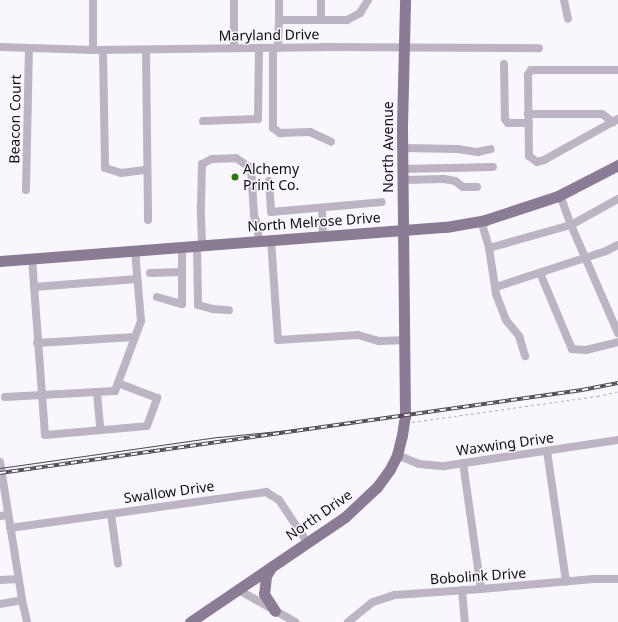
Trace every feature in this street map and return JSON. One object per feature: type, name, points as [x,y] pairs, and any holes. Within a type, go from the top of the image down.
[{"type":"main road","name":"North Avenue","points":[[404,367],[402,148],[405,0]]},
{"type":"main road","name":"North Melrose Drive","points":[[0,261],[403,230],[481,221],[560,195],[618,165]]},
{"type":"main road","name":"North Drive","points":[[190,622],[346,516],[365,500],[377,487],[390,469],[397,455],[404,423],[404,367]]},
{"type":"main road","points":[[272,565],[266,576],[264,594],[275,611]]},
{"type":"street","points":[[93,0],[93,50]]},
{"type":"street","points":[[234,0],[234,48]]},
{"type":"street","points":[[279,0],[273,126],[277,132],[310,132],[331,142]]},
{"type":"street","points":[[321,20],[322,0]]},
{"type":"street","points":[[279,20],[340,21],[354,18],[360,13],[368,0]]},
{"type":"street","points":[[564,0],[568,18]]},
{"type":"street","name":"Maryland Drive","points":[[0,47],[93,50],[234,48],[539,48]]},
{"type":"street","points":[[203,121],[258,119],[259,48]]},
{"type":"street","name":"Beacon Court","points":[[26,190],[29,49]]},
{"type":"street","points":[[103,50],[105,168],[121,173],[147,170]]},
{"type":"street","points":[[146,50],[148,220]]},
{"type":"street","points":[[504,64],[506,121],[508,123],[528,123]]},
{"type":"street","points":[[615,121],[538,162],[529,156],[528,75],[531,70],[618,70]]},
{"type":"street","points":[[528,114],[602,114],[615,121]]},
{"type":"street","points":[[402,148],[458,149],[478,152],[491,149]]},
{"type":"street","points":[[229,310],[213,309],[198,305],[202,164],[212,159],[236,158],[251,168],[254,215],[257,224],[259,241]]},
{"type":"street","points":[[403,175],[493,167]]},
{"type":"street","points":[[403,175],[444,179],[455,182],[463,187],[477,187]]},
{"type":"street","points":[[269,181],[271,212],[382,202]]},
{"type":"street","points":[[560,195],[571,225],[618,333]]},
{"type":"street","points":[[489,248],[571,225],[618,199]]},
{"type":"street","points":[[322,208],[323,236]]},
{"type":"street","points":[[481,221],[489,248],[496,294],[506,320],[516,330],[525,356]]},
{"type":"street","points":[[271,240],[278,340],[358,335],[379,341],[404,340]]},
{"type":"street","points":[[496,288],[606,252],[618,245]]},
{"type":"street","points":[[157,297],[182,304],[182,247]]},
{"type":"street","points":[[5,397],[115,391],[141,321],[135,250]]},
{"type":"street","points":[[32,258],[37,343],[45,436],[147,426],[157,398],[118,383]]},
{"type":"street","points":[[150,273],[182,272]]},
{"type":"street","points":[[540,273],[572,349],[586,350],[618,342]]},
{"type":"street","points":[[34,287],[137,279]]},
{"type":"street","points":[[37,343],[135,337]]},
{"type":"street","points":[[96,392],[100,430]]},
{"type":"street","name":"Waxwing Drive","points":[[397,455],[430,466],[463,463],[618,440]]},
{"type":"street","points":[[547,451],[566,582]]},
{"type":"street","points":[[0,462],[4,516],[10,528],[18,579],[27,622]]},
{"type":"street","points":[[463,463],[481,590]]},
{"type":"street","name":"Swallow Drive","points":[[10,528],[266,492],[279,500],[307,542]]},
{"type":"street","points":[[111,514],[118,564]]},
{"type":"street","points":[[0,580],[18,579]]},
{"type":"street","name":"Bobolink Drive","points":[[348,622],[372,602],[395,595],[618,579]]},
{"type":"street","points":[[237,590],[295,622]]},
{"type":"street","points":[[462,590],[465,622]]},
{"type":"street","points":[[0,604],[22,600]]},
{"type":"path","points":[[404,423],[471,415],[597,396],[618,391]]},
{"type":"tram line","points":[[0,468],[219,437],[349,424]]},
{"type":"railway","points":[[0,473],[582,390],[618,383]]},
{"type":"place","name":"Alchemy Print Co.","points":[[235,177]]}]
